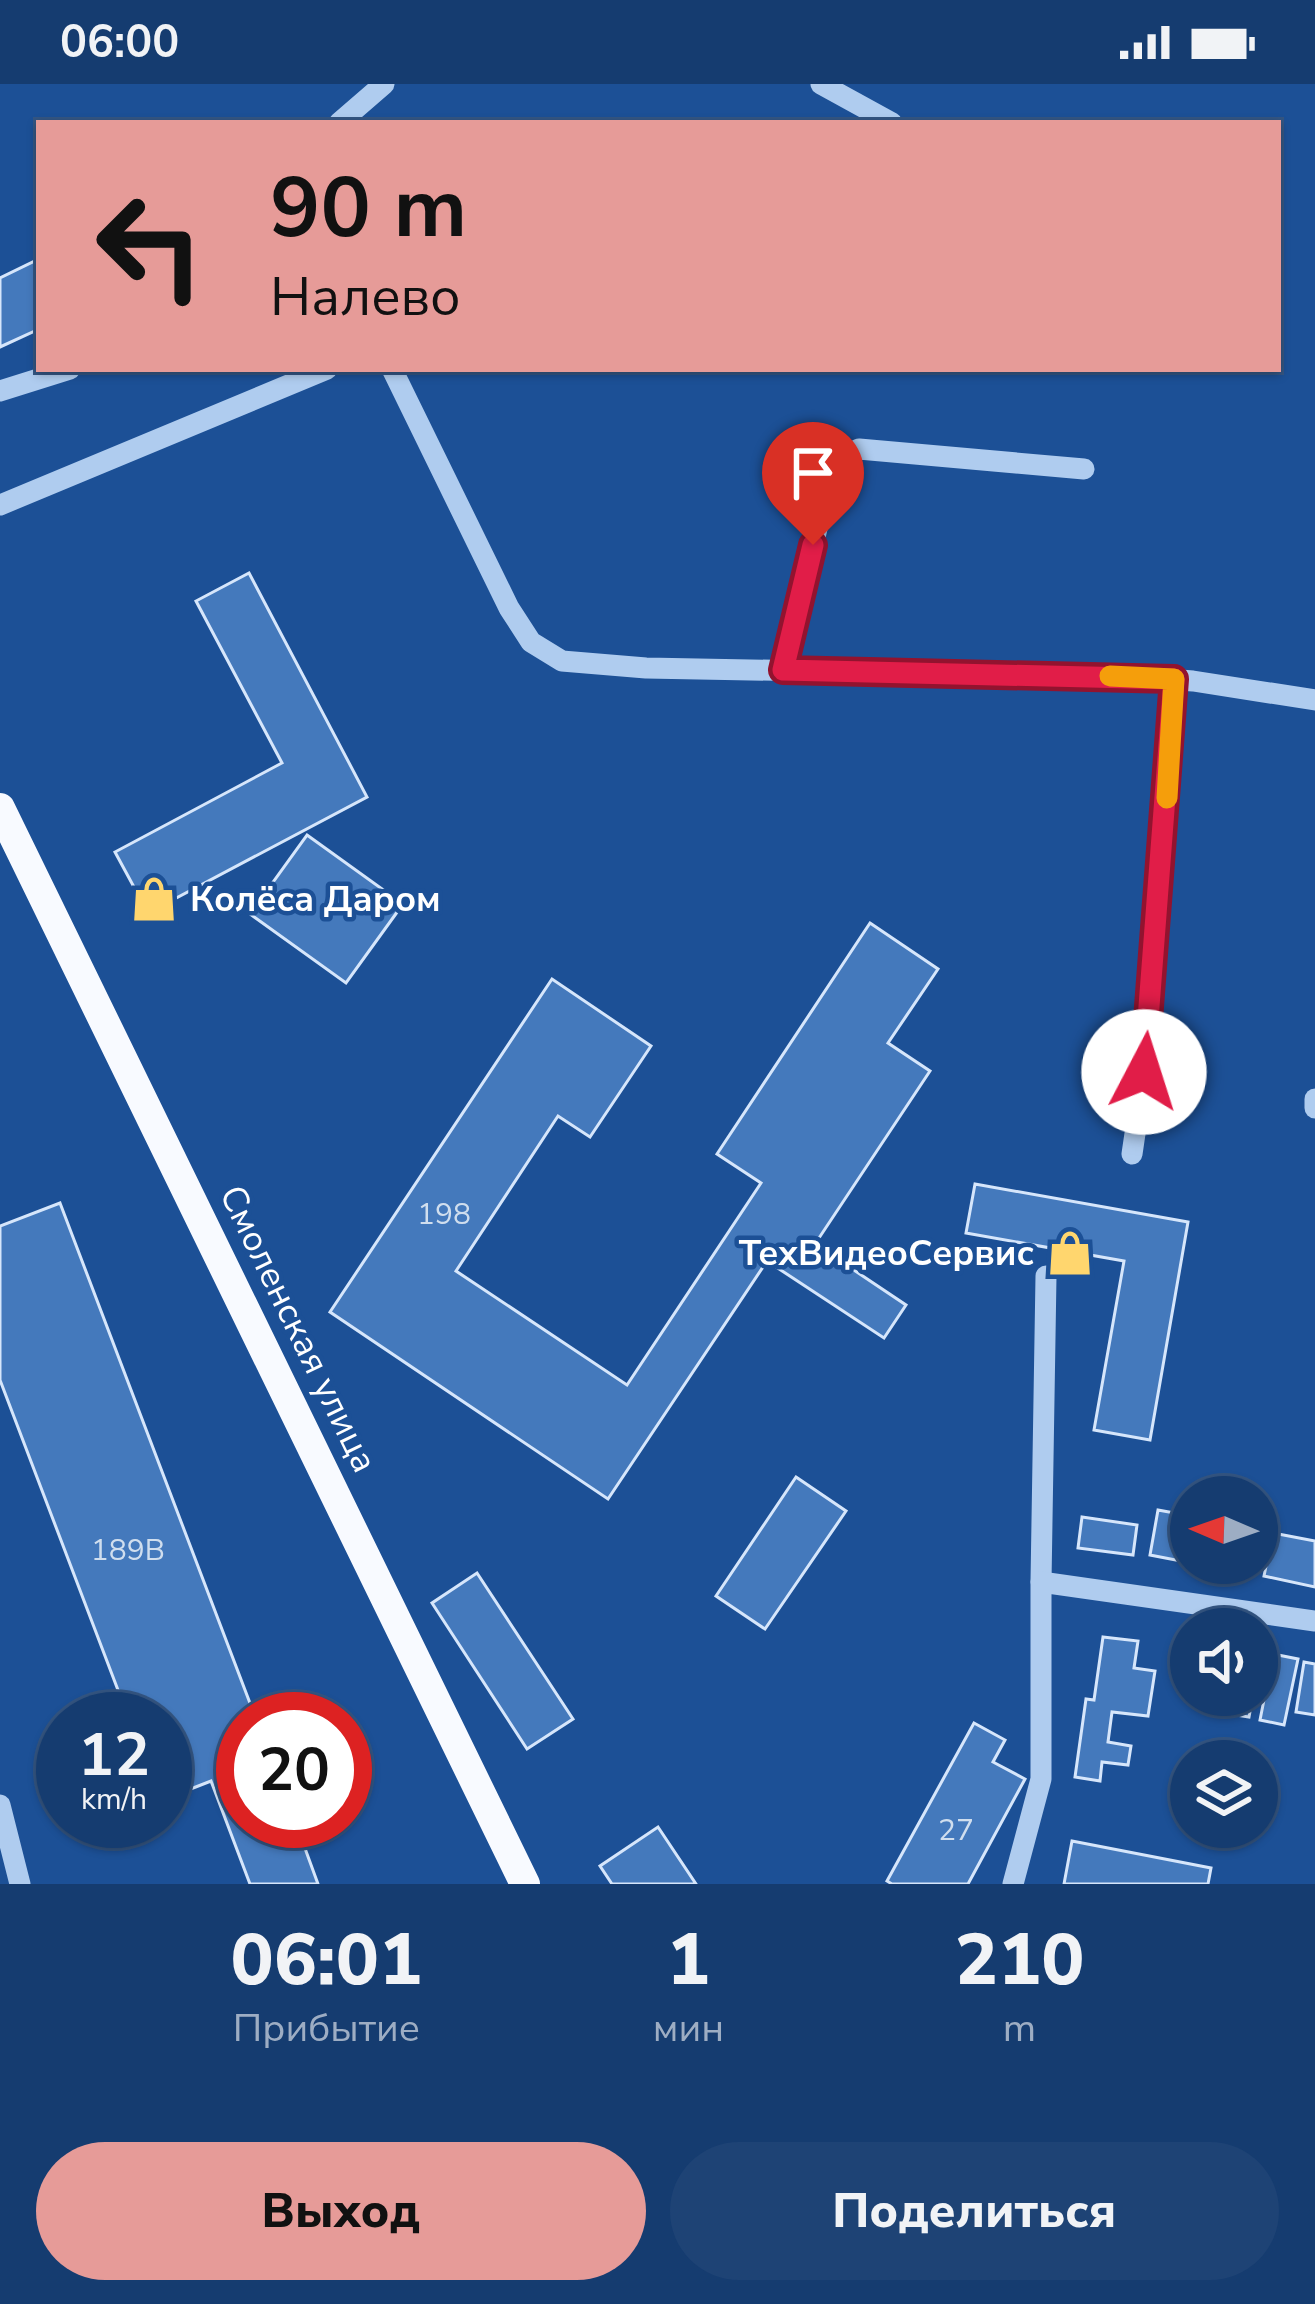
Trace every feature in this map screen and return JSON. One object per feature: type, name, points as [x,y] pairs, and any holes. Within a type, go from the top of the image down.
[{"type":"main road","name":"Смоленская улица","points":[[0,808],[525,1884]]},
{"type":"street","points":[[343,120],[385,84]]},
{"type":"street","points":[[821,84],[887,120]]},
{"type":"street","points":[[0,391],[60,372]]},
{"type":"street","points":[[0,505],[320,372]]},
{"type":"street","points":[[393,372],[509,608],[531,642],[562,661],[646,668],[1174,679],[1315,700]]},
{"type":"street","points":[[783,670],[832,462],[860,449],[1084,470]]},
{"type":"street","points":[[1132,1154],[1146,1048],[1174,679]]},
{"type":"street","points":[[1013,1884],[1041,1779],[1046,1276]]},
{"type":"street","points":[[1041,1582],[1315,1621]]},
{"type":"street","points":[[0,1805],[20,1884]]},
{"type":"building","points":[[36,260],[36,330],[0,347],[0,278]]},
{"type":"building","points":[[249,573],[367,797],[148,913],[115,852],[282,763],[196,601]]},
{"type":"building","points":[[307,835],[403,904],[346,983],[250,914]]},
{"type":"building","points":[[870,923],[938,969],[888,1043],[930,1071],[815,1244],[906,1305],[884,1338],[767,1261],[608,1499],[330,1312],[552,979],[651,1046],[590,1137],[558,1116],[456,1271],[627,1385],[761,1183],[717,1154]]},
{"type":"building","points":[[975,1184],[1188,1222],[1150,1440],[1094,1430],[1124,1261],[966,1233]]},
{"type":"building","points":[[60,1203],[246,1692],[216,1692],[216,1794],[211,1781],[192,1788],[192,1692],[119,1692],[0,1380],[0,1226]]},
{"type":"building","points":[[796,1477],[846,1511],[765,1629],[716,1596]]},
{"type":"building","points":[[1158,1510],[1170,1512],[1170,1559],[1150,1555]]},
{"type":"building","points":[[1082,1517],[1137,1525],[1133,1555],[1078,1548]]},
{"type":"building","points":[[1278,1534],[1315,1541],[1315,1587],[1278,1579]]},
{"type":"building","points":[[477,1573],[573,1719],[527,1749],[432,1603]]},
{"type":"building","points":[[1103,1637],[1138,1641],[1134,1668],[1155,1671],[1148,1716],[1112,1712],[1108,1742],[1131,1746],[1128,1765],[1102,1762],[1100,1781],[1075,1777],[1086,1699],[1094,1700]]},
{"type":"building","points":[[1278,1655],[1298,1659],[1284,1725],[1260,1720],[1261,1716],[1278,1716]]},
{"type":"building","points":[[1304,1662],[1315,1664],[1315,1715],[1296,1712]]},
{"type":"building","points":[[974,1723],[1005,1740],[993,1762],[1025,1779],[968,1884],[892,1884],[887,1881]]},
{"type":"building","points":[[658,1827],[696,1884],[612,1884],[600,1866]]},
{"type":"building","points":[[1072,1841],[1211,1868],[1208,1884],[1064,1884]]},
{"type":"building","points":[[236,1848],[305,1848],[318,1884],[250,1884]]},
{"type":"slow traffic","points":[[1110,676],[1174,679],[1167,798]]},
{"type":"place","name":"Колёса Даром","points":[[154,899]]},
{"type":"place","name":"ТехВидеоСервис","points":[[1070,1253]]},
{"type":"route","points":[[813,545],[783,670],[1174,679],[1144,1072]]}]
